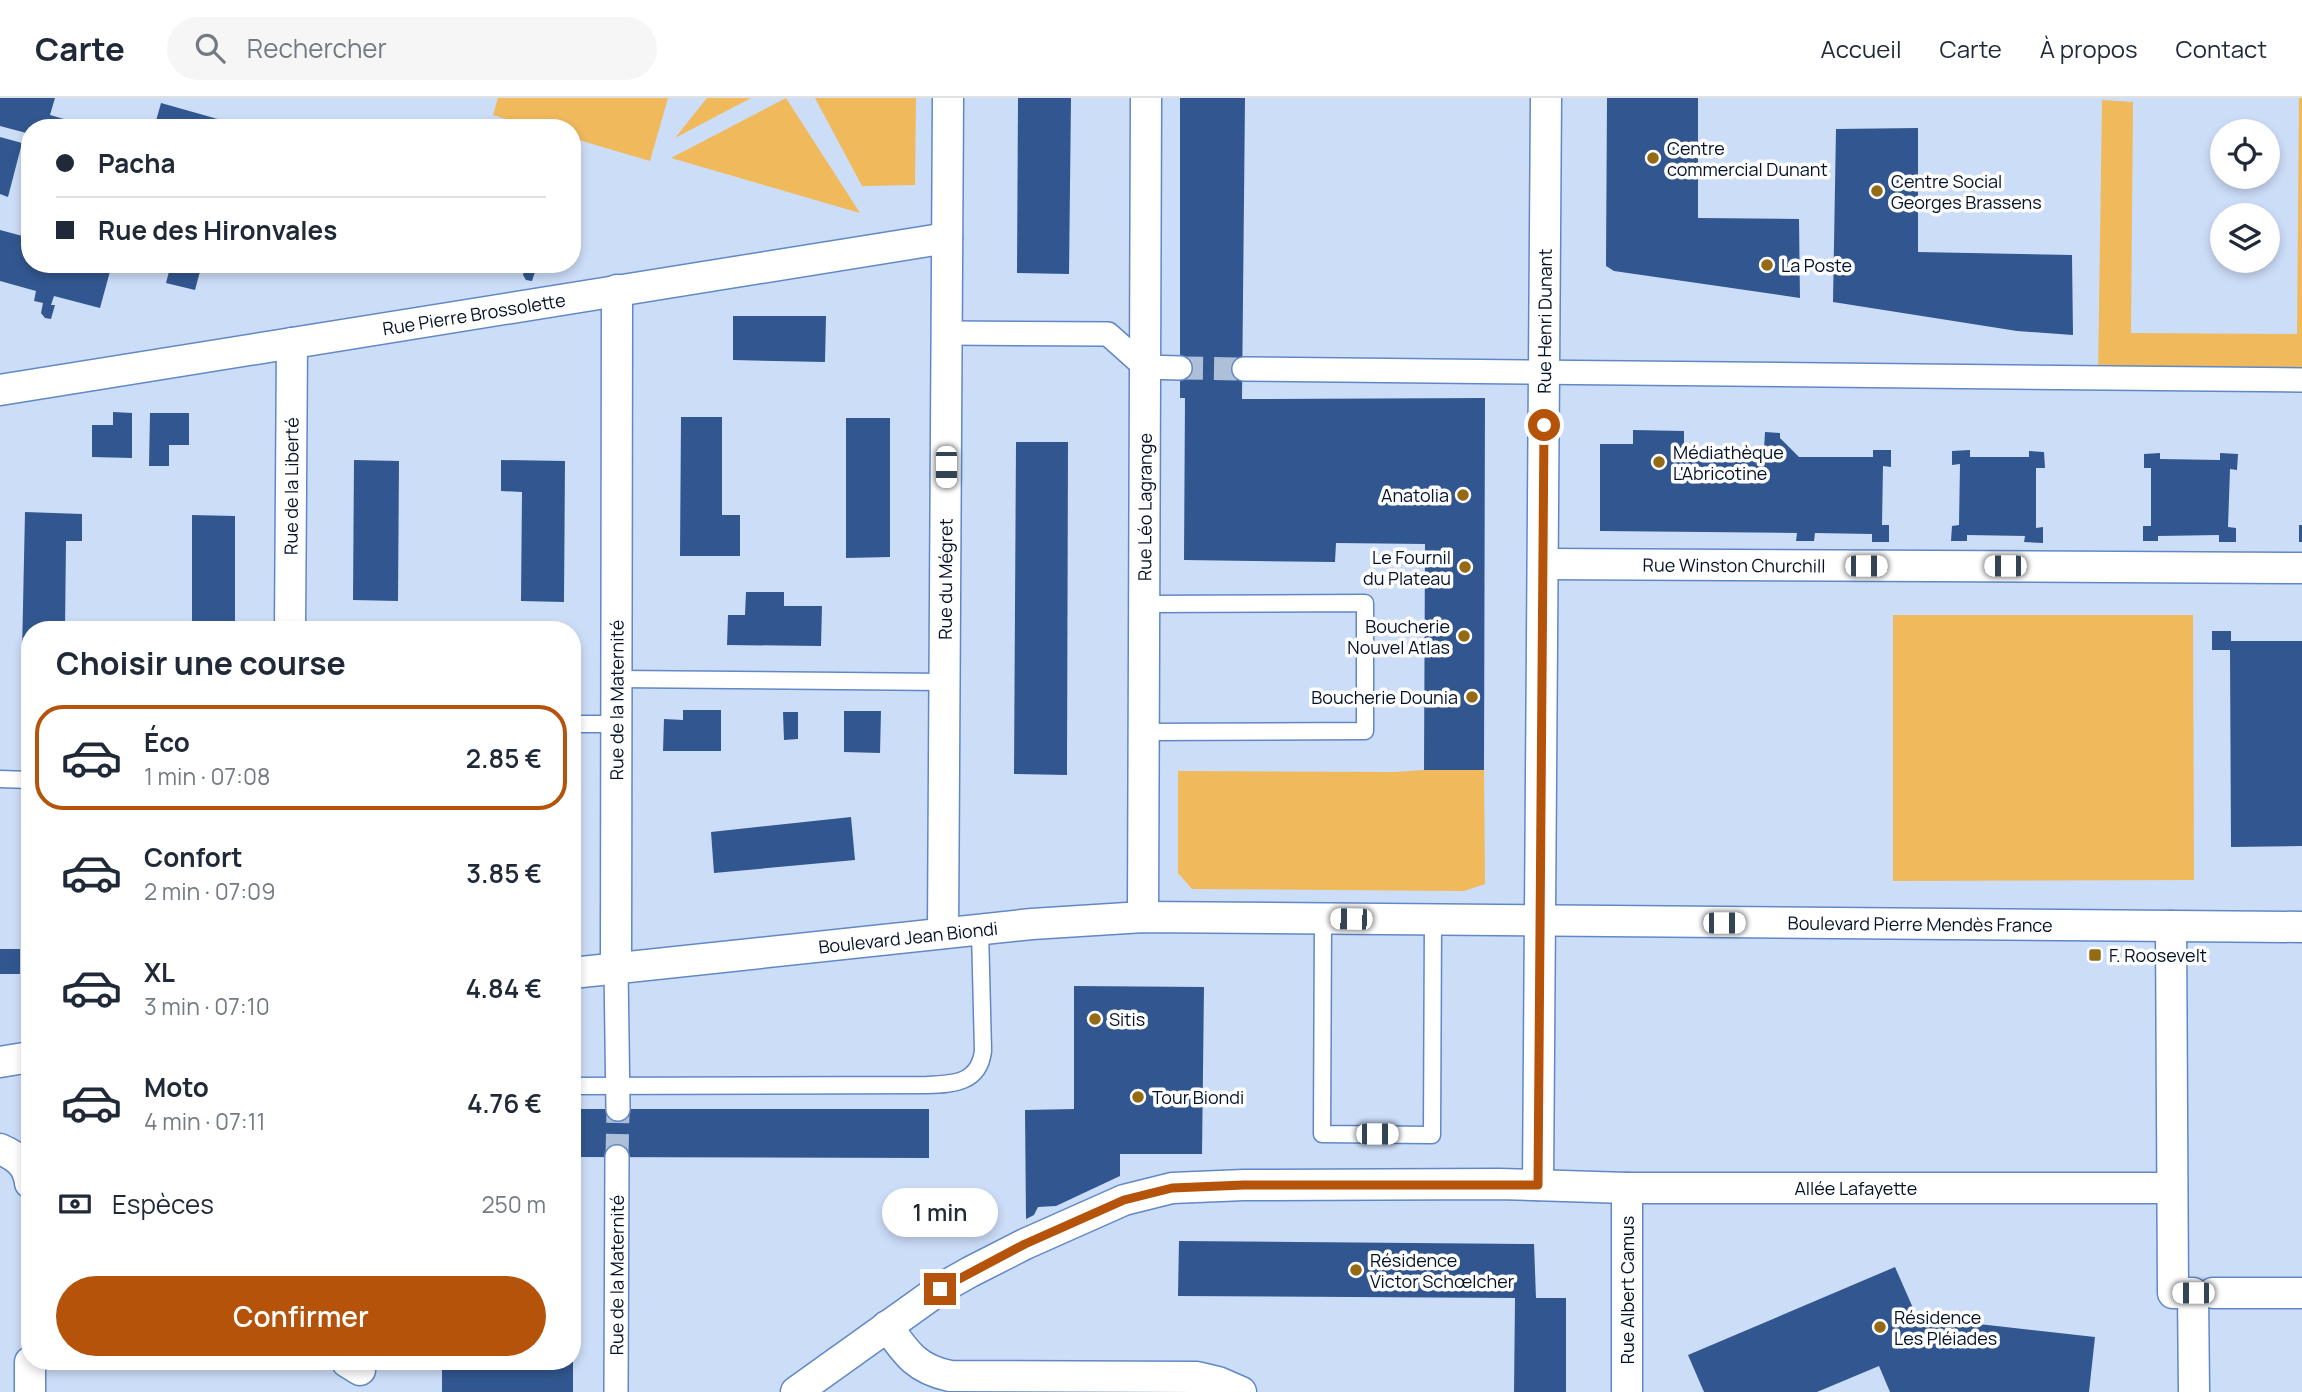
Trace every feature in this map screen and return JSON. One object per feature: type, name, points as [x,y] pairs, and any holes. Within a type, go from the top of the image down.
[{"type":"street","name":"Rue du Mégret","points":[[943,933],[948,98]]},
{"type":"street","name":"Rue Léo Lagrange","points":[[1143,917],[1146,98]]},
{"type":"street","name":"Rue Henri Dunant","points":[[1538,1185],[1546,98]]},
{"type":"street","name":"Rue Pierre Brossolette","points":[[0,390],[947,238]]},
{"type":"street","name":"Rue de la Maternité","points":[[617,290],[618,1098]]},
{"type":"street","points":[[946,333],[1108,334],[1145,367],[1180,368]]},
{"type":"street","name":"Rue de la Liberté","points":[[290,621],[292,343]]},
{"type":"street","points":[[1244,369],[2302,380]]},
{"type":"street","name":"Rue Winston Churchill","points":[[1543,564],[2302,568]]},
{"type":"street","name":"Boulevard Jean Biondi","points":[[581,972],[1091,919],[1143,917],[1433,920]]},
{"type":"street","name":"Boulevard Pierre Mendès France","points":[[1433,920],[2302,927]]},
{"type":"street","points":[[2171,926],[2173,1293],[2193,1293],[2194,1392]]},
{"type":"street","points":[[0,1062],[21,1058]]},
{"type":"street","points":[[0,1149],[21,1161]]},
{"type":"street","name":"Rue de la Maternité","points":[[616,1392],[617,1157]]},
{"type":"street","name":"Allée Lafayette","points":[[796,1392],[940,1289],[970,1272],[1124,1200],[1172,1188],[1244,1185],[1538,1185],[1627,1188],[2172,1188]]},
{"type":"street","name":"Rue Albert Camus","points":[[1627,1188],[1627,1392]]},
{"type":"street","points":[[2213,1293],[2302,1293]]},
{"type":"street","points":[[887,1326],[907,1355],[919,1366],[950,1376],[1197,1377],[1238,1390]]},
{"type":"street","points":[[30,1370],[30,1392]]},
{"type":"lane","points":[[1144,604],[1365,603],[1366,731],[1144,732]]},
{"type":"lane","points":[[617,679],[944,682]]},
{"type":"lane","points":[[581,724],[616,724]]},
{"type":"lane","points":[[0,779],[21,780]]},
{"type":"lane","points":[[1323,918],[1322,1134],[1432,1135],[1433,920]]},
{"type":"lane","points":[[581,1088],[618,1098],[951,1084],[965,1079],[974,1074],[981,1062],[983,1051],[980,929]]},
{"type":"shaded area","points":[[498,98],[668,98],[650,161],[581,141],[581,119],[506,119],[493,115]]},
{"type":"shaded area","points":[[707,98],[751,98],[675,138]]},
{"type":"shaded area","points":[[786,98],[860,213],[671,158]]},
{"type":"shaded area","points":[[815,98],[916,98],[915,185],[862,186]]},
{"type":"shaded area","points":[[2299,98],[2302,98],[2302,380],[2098,378],[2102,100],[2133,102],[2131,333],[2297,334]]},
{"type":"shaded area","points":[[1893,615],[2193,615],[2194,880],[1893,881]]},
{"type":"shaded area","points":[[1484,770],[1485,884],[1464,891],[1192,889],[1178,873],[1178,771]]},
{"type":"building","points":[[0,98],[55,98],[50,115],[64,119],[21,119],[21,132],[0,126]]},
{"type":"building","points":[[1018,98],[1071,98],[1069,274],[1017,273]]},
{"type":"building","points":[[1180,98],[1245,98],[1242,399],[1485,398],[1484,770],[1424,770],[1425,544],[1336,543],[1335,562],[1184,560],[1185,398],[1180,398]]},
{"type":"building","name":"Centre commercial Dunant","points":[[1607,98],[1698,98],[1698,218],[1799,219],[1800,298],[1614,271],[1606,266]]},
{"type":"building","points":[[161,103],[218,119],[157,119]]},
{"type":"building","name":"Centre Social Georges Brassens","points":[[1918,128],[1918,252],[2072,255],[2073,335],[2017,331],[1833,302],[1836,129]]},
{"type":"building","points":[[0,137],[21,143],[21,147],[8,197],[0,194]]},
{"type":"building","points":[[0,230],[21,236],[21,273],[110,273],[100,308],[54,296],[51,305],[55,305],[51,319],[45,318],[41,313],[43,303],[34,301],[36,291],[0,281]]},
{"type":"building","points":[[169,273],[200,273],[195,290],[166,283]]},
{"type":"building","points":[[535,273],[532,281],[526,280],[523,275]]},
{"type":"building","points":[[733,316],[826,316],[825,362],[733,360]]},
{"type":"building","points":[[113,412],[132,413],[132,458],[92,457],[92,425],[113,425]]},
{"type":"building","points":[[150,413],[189,413],[189,445],[169,445],[169,466],[149,466]]},
{"type":"building","points":[[681,417],[722,417],[722,515],[740,515],[740,556],[680,556]]},
{"type":"building","points":[[846,418],[890,418],[890,557],[846,558]]},
{"type":"building","points":[[1633,430],[1684,431],[1684,450],[1764,449],[1765,432],[1780,433],[1780,438],[1799,457],[1873,457],[1873,450],[1891,450],[1891,467],[1883,466],[1882,525],[1889,525],[1889,542],[1872,542],[1872,534],[1815,533],[1814,541],[1796,541],[1797,533],[1600,531],[1600,444],[1633,444]]},
{"type":"building","points":[[1016,442],[1068,442],[1067,775],[1014,774]]},
{"type":"building","points":[[1970,450],[1970,457],[2029,457],[2029,451],[2044,452],[2045,468],[2036,468],[2036,528],[2043,527],[2043,543],[2024,542],[2025,536],[1967,535],[1967,541],[1951,541],[1952,526],[1959,525],[1960,464],[1952,465],[1952,451]]},
{"type":"building","points":[[2160,453],[2160,459],[2220,460],[2220,453],[2238,454],[2237,470],[2230,469],[2228,527],[2236,528],[2236,542],[2219,542],[2219,535],[2158,536],[2158,541],[2143,541],[2143,526],[2151,526],[2151,468],[2144,468],[2144,454]]},
{"type":"building","points":[[354,460],[399,461],[398,601],[353,600]]},
{"type":"building","points":[[501,460],[565,461],[564,602],[521,601],[522,492],[501,491]]},
{"type":"building","points":[[25,512],[82,514],[82,541],[66,541],[65,621],[23,621]]},
{"type":"building","points":[[192,515],[235,516],[235,621],[192,621]]},
{"type":"building","points":[[2299,525],[2302,525],[2302,542],[2299,542]]},
{"type":"building","points":[[746,592],[784,592],[784,606],[822,606],[821,646],[727,645],[728,615],[745,615]]},
{"type":"building","points":[[2212,631],[2231,631],[2231,641],[2302,641],[2302,846],[2231,847],[2230,650],[2212,650]]},
{"type":"building","points":[[683,710],[721,710],[721,751],[663,751],[664,719],[683,720]]},
{"type":"building","points":[[844,711],[881,711],[880,753],[844,752]]},
{"type":"building","points":[[783,712],[798,712],[798,739],[784,740]]},
{"type":"building","points":[[851,817],[855,860],[714,873],[711,832]]},
{"type":"building","points":[[0,949],[20,949],[20,974],[0,974]]},
{"type":"building","name":"Tour Biondi","points":[[1074,986],[1204,987],[1202,1154],[1120,1154],[1120,1176],[1056,1206],[1038,1207],[1034,1215],[1026,1219],[1025,1110],[1074,1109]]},
{"type":"building","points":[[581,1109],[929,1109],[929,1158],[581,1157]]},
{"type":"building","name":"Résidence Victor Schœlcher","points":[[1179,1241],[1534,1244],[1536,1298],[1566,1298],[1566,1392],[1514,1392],[1515,1298],[1178,1296]]},
{"type":"building","name":"Résidence Les Pléiades","points":[[1895,1267],[1917,1317],[2095,1337],[2089,1392],[1890,1392],[1879,1366],[1817,1392],[1704,1392],[1688,1355]]},
{"type":"building","points":[[442,1370],[573,1370],[573,1392],[442,1392]]},
{"type":"tunnel","points":[[1180,368],[1244,369]]},
{"type":"tunnel","points":[[617,1157],[618,1109]]},
{"type":"place","name":"Centre commercial Dunant","points":[[1653,158]]},
{"type":"place","name":"Centre Social Georges Brassens","points":[[1877,191]]},
{"type":"place","name":"La Poste","points":[[1767,265]]},
{"type":"place","name":"Médiathèque L'Abricotine","points":[[1659,462]]},
{"type":"place","name":"Anatolia","points":[[1463,495]]},
{"type":"place","name":"Le Fournil du Plateau","points":[[1465,567]]},
{"type":"place","name":"Boucherie Nouvel Atlas","points":[[1464,636]]},
{"type":"place","name":"Boucherie Dounia","points":[[1472,697]]},
{"type":"place","name":"F. Roosevelt","points":[[2095,955]]},
{"type":"place","name":"Sitis","points":[[1095,1019]]},
{"type":"place","name":"Tour Biondi","points":[[1138,1097]]},
{"type":"place","name":"Résidence Victor Schœlcher","points":[[1356,1270]]},
{"type":"place","name":"Résidence Les Pléiades","points":[[1880,1327]]},
{"type":"route","points":[[940,1289],[1025,1244],[1124,1200],[1172,1188],[1244,1185],[1538,1185],[1544,425]]}]
